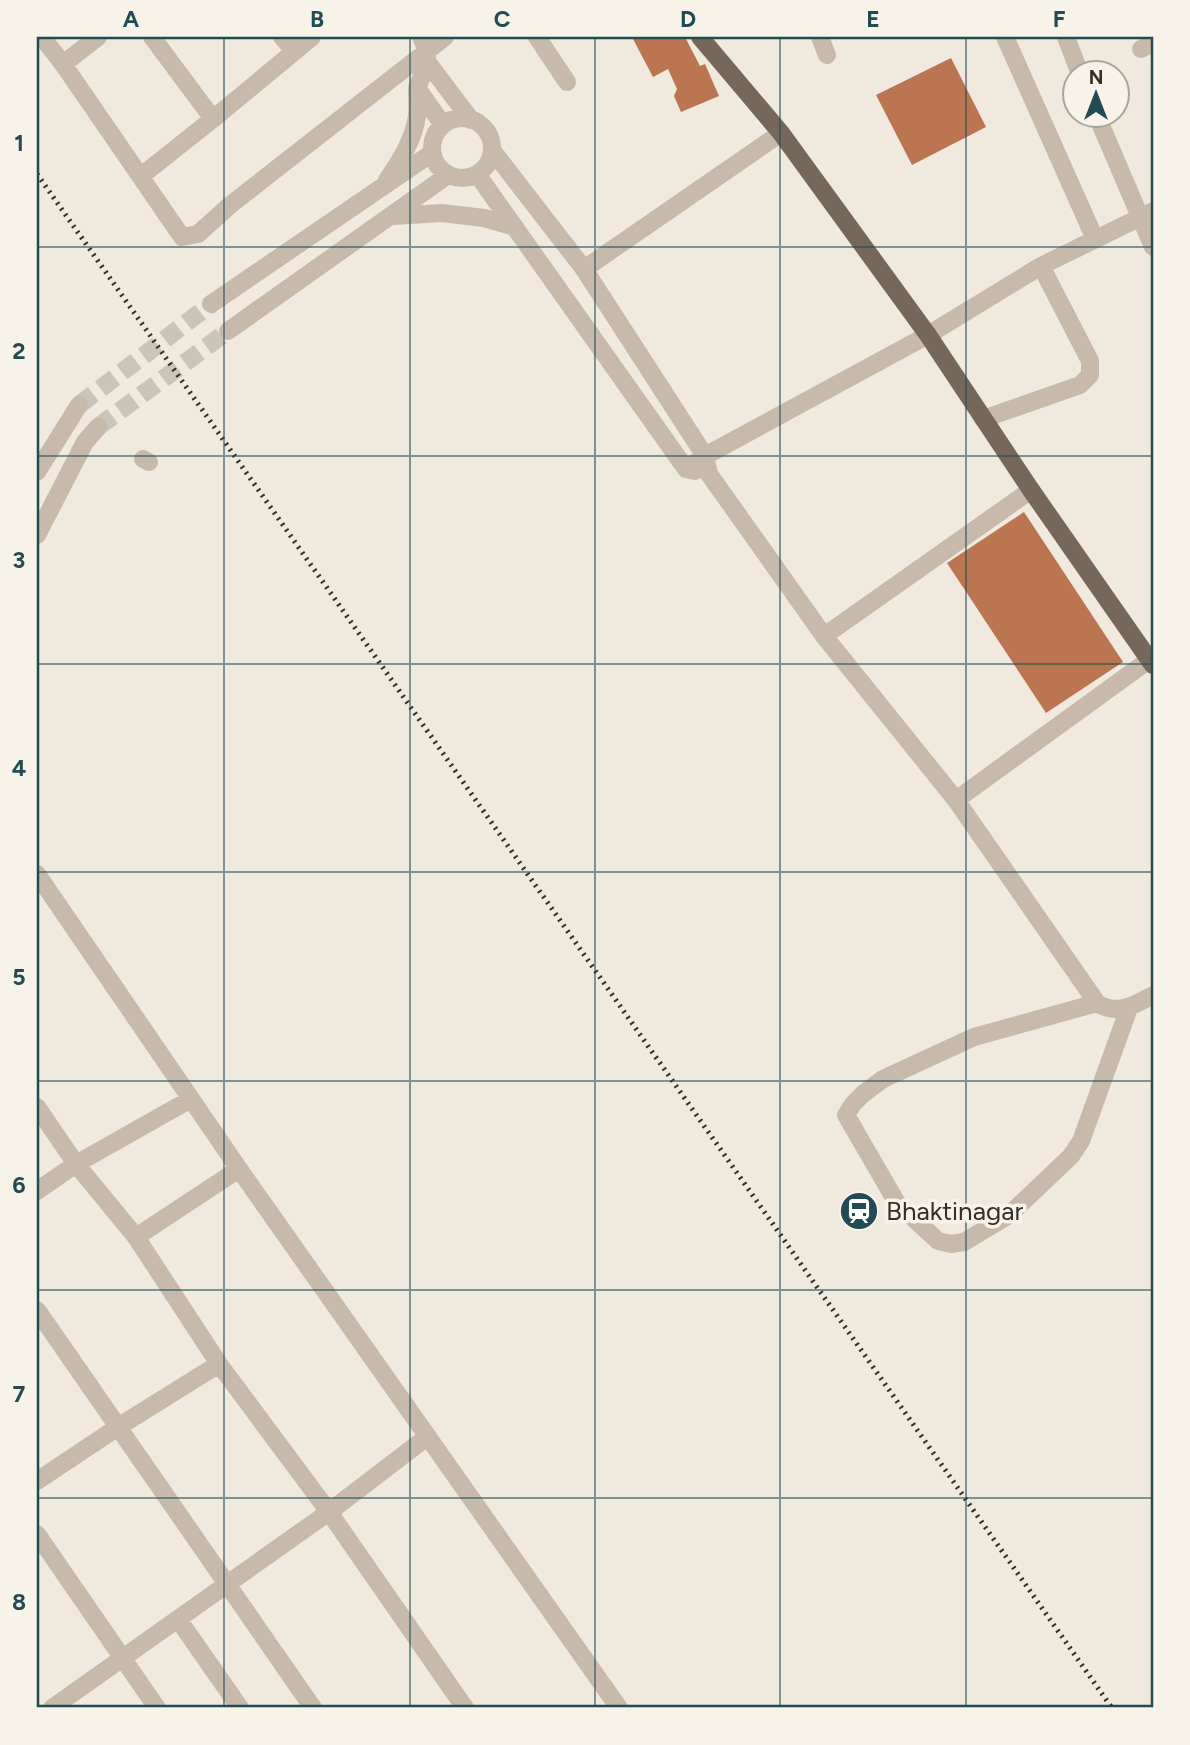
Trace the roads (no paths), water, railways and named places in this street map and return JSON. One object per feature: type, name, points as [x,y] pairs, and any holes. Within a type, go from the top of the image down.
[{"type":"main road","points":[[700,37],[781,133],[928,335],[1031,490],[1152,660]]},
{"type":"street","points":[[42,37],[181,237],[198,234],[229,206],[444,37]]},
{"type":"street","points":[[63,64],[98,37]]},
{"type":"street","points":[[152,37],[213,119]]},
{"type":"street","points":[[141,176],[213,119],[288,44],[312,37]]},
{"type":"street","points":[[537,37],[567,82]]},
{"type":"street","points":[[820,37],[827,55]]},
{"type":"street","points":[[1005,37],[1095,239]]},
{"type":"street","points":[[1066,37],[1075,60]]},
{"type":"street","points":[[383,186],[413,135],[417,117],[417,88],[425,50]]},
{"type":"street","points":[[425,50],[471,120]]},
{"type":"street","points":[[417,88],[443,125]]},
{"type":"street","points":[[461,118],[480,124],[487,131],[492,150],[485,168],[468,178],[448,175],[440,169],[432,153],[436,133],[443,125],[461,118]]},
{"type":"street","points":[[1104,130],[1147,214],[1153,247]]},
{"type":"street","points":[[584,269],[781,133]]},
{"type":"street","points":[[492,150],[584,269],[705,456],[709,474],[824,636],[956,800],[1097,1003],[1104,1008],[1129,1008],[1153,995]]},
{"type":"street","points":[[211,304],[432,153]]},
{"type":"street","points":[[477,174],[686,469],[709,474]]},
{"type":"street","points":[[228,331],[448,175]]},
{"type":"street","points":[[390,216],[442,213],[484,218],[515,228]]},
{"type":"street","points":[[686,469],[705,456],[928,335],[1041,266],[1147,214]]},
{"type":"street","points":[[983,419],[1080,385],[1090,375],[1090,361],[1041,266]]},
{"type":"street","points":[[37,472],[79,405]]},
{"type":"street","points":[[37,535],[85,442],[98,427]]},
{"type":"street","points":[[824,636],[1031,490]]},
{"type":"street","points":[[956,800],[1152,660]]},
{"type":"street","points":[[37,874],[239,1169],[620,1708]]},
{"type":"street","points":[[1097,1003],[974,1037],[883,1079],[853,1104],[846,1115],[897,1203],[938,1241],[951,1244],[964,1242],[1009,1215],[1071,1156],[1081,1141],[1129,1008]]},
{"type":"street","points":[[37,1191],[76,1164],[191,1099]]},
{"type":"street","points":[[37,1107],[76,1164],[136,1237],[219,1364],[329,1512],[465,1708]]},
{"type":"street","points":[[136,1237],[239,1169]]},
{"type":"street","points":[[37,1310],[313,1708]]},
{"type":"street","points":[[37,1481],[219,1364]]},
{"type":"street","points":[[52,1708],[329,1512],[427,1437]]},
{"type":"street","points":[[37,1534],[158,1708]]},
{"type":"street","points":[[178,1619],[240,1708]]},
{"type":"tunnel","points":[[79,405],[211,304]]},
{"type":"tunnel","points":[[98,427],[228,331]]},
{"type":"railway","points":[[37,174],[1112,1708]]},
{"type":"place","name":"Bhaktinagar","points":[[859,1211]]}]
